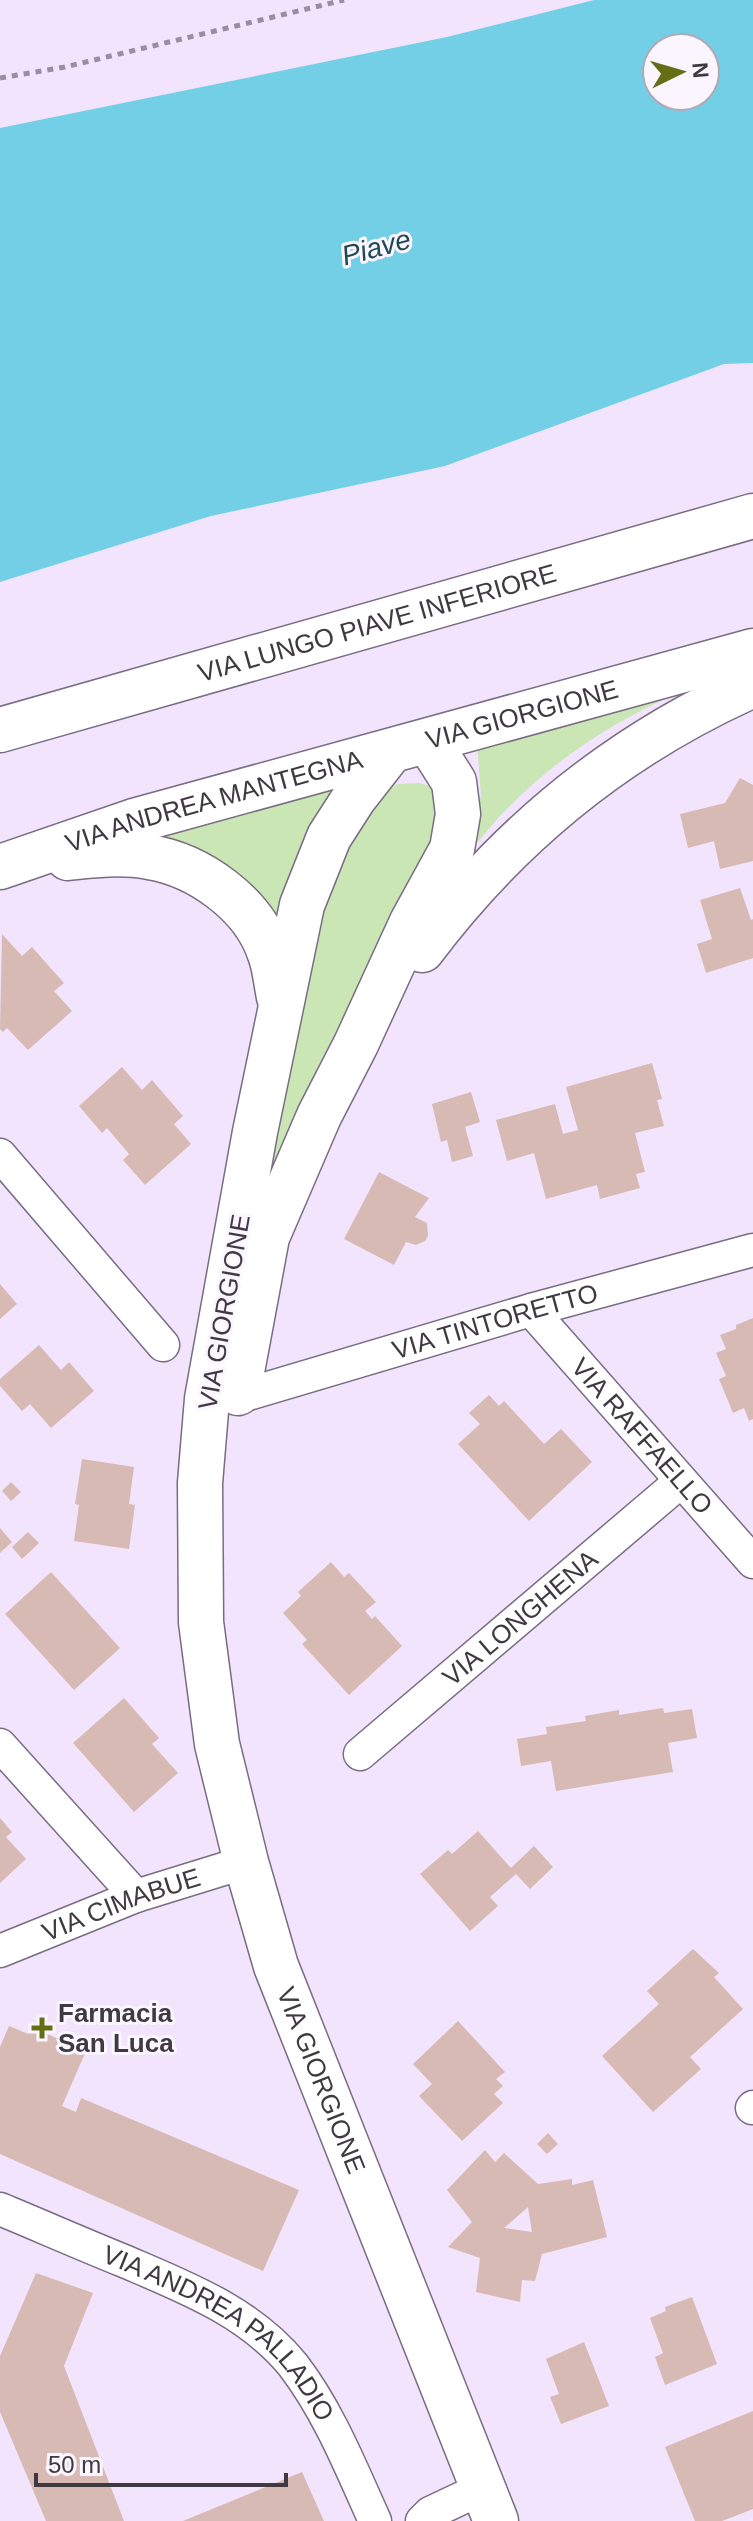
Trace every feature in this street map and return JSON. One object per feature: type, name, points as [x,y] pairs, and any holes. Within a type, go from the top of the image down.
[{"type":"main road","name":"VIA LUNGO PIAVE INFERIORE","points":[[0,730],[753,516]]},
{"type":"main road","name":"VIA GIORGIONE","points":[[488,2505],[276,1966],[246,1862],[217,1744],[201,1622],[200,1483],[207,1399],[302,905],[329,837],[354,798],[409,746],[753,651]]},
{"type":"main road","name":"VIA GIORGIONE","points":[[356,1044],[456,904],[539,820],[614,761],[707,705],[753,685]]},
{"type":"main road","name":"VIA GIORGIONE","points":[[201,1622],[267,1237],[319,1116],[412,922],[452,849],[458,814],[454,782],[409,746]]},
{"type":"main road","name":"VIA ANDREA MANTEGNA","points":[[7,865],[134,821],[409,746]]},
{"type":"main road","name":"VIA GIORGIONE","points":[[7,865],[111,855],[148,856],[187,867],[232,898],[258,927],[270,954],[280,1007]]},
{"type":"street","points":[[0,1155],[163,1345]]},
{"type":"street","name":"VIA TINTORETTO","points":[[238,1397],[531,1310],[753,1250]]},
{"type":"street","name":"VIA RAFFAELLO","points":[[531,1310],[753,1562]]},
{"type":"street","name":"VIA LONGHENA","points":[[360,1754],[680,1482]]},
{"type":"street","points":[[0,1745],[136,1896]]},
{"type":"street","name":"VIA CIMABUE","points":[[0,1951],[136,1896],[246,1862]]},
{"type":"street","name":"VIA ANDREA PALLADIO","points":[[0,2209],[202,2294],[266,2338],[292,2364],[312,2393],[375,2521]]},
{"type":"street","points":[[422,2521],[430,2513],[488,2505]]},
{"type":"path","points":[[0,78],[65,67],[344,0]]},
{"type":"green space","points":[[676,694],[618,723],[563,759],[514,802],[471,851],[473,825],[481,796],[477,742]]},
{"type":"green space","points":[[343,779],[278,945],[136,837]]},
{"type":"green space","points":[[419,783],[437,788],[444,795],[427,857],[318,1066],[265,1192],[321,880],[378,794],[398,784]]},
{"type":"water","name":"Piave","points":[[594,0],[753,0],[753,363],[724,364],[445,466],[211,516],[0,582],[0,128],[447,37]]},
{"type":"building","points":[[740,778],[753,785],[753,861],[720,869],[714,841],[688,848],[680,814],[725,803]]},
{"type":"building","points":[[740,888],[753,919],[753,958],[706,973],[697,944],[712,939],[700,900]]},
{"type":"building","points":[[2,934],[22,956],[32,947],[64,983],[54,991],[72,1011],[28,1050],[7,1028],[3,1032],[0,1029]]},
{"type":"building","points":[[652,1063],[662,1099],[657,1100],[664,1126],[635,1133],[645,1172],[636,1174],[640,1188],[600,1199],[597,1185],[546,1199],[534,1153],[507,1161],[496,1120],[555,1104],[563,1134],[578,1130],[566,1087]]},
{"type":"building","points":[[122,1067],[142,1090],[152,1080],[183,1116],[174,1124],[191,1144],[145,1185],[123,1160],[129,1154],[107,1128],[102,1133],[79,1106]]},
{"type":"building","points":[[471,1092],[480,1122],[465,1127],[473,1156],[452,1162],[447,1140],[441,1142],[432,1104]]},
{"type":"building","points":[[379,1172],[429,1198],[415,1217],[427,1223],[428,1236],[416,1245],[406,1242],[394,1265],[344,1239]]},
{"type":"building","points":[[0,1284],[17,1304],[0,1319]]},
{"type":"building","points":[[753,1318],[753,1419],[749,1421],[744,1408],[733,1413],[719,1379],[726,1376],[716,1353],[726,1349],[720,1335]]},
{"type":"building","points":[[39,1345],[61,1370],[69,1362],[94,1391],[51,1428],[30,1404],[22,1411],[0,1386],[0,1379]]},
{"type":"building","points":[[489,1395],[499,1406],[504,1401],[544,1444],[561,1429],[592,1462],[529,1521],[458,1444],[480,1424],[469,1413]]},
{"type":"building","points":[[82,1459],[134,1467],[129,1504],[135,1505],[129,1549],[74,1541],[79,1505],[75,1504]]},
{"type":"building","points":[[11,1482],[21,1492],[11,1501],[2,1491]]},
{"type":"building","points":[[0,1528],[12,1542],[0,1553]]},
{"type":"building","points":[[28,1532],[39,1543],[22,1559],[12,1547]]},
{"type":"building","points":[[331,1562],[344,1577],[349,1573],[376,1602],[365,1611],[372,1619],[375,1616],[402,1646],[349,1695],[302,1644],[307,1640],[283,1613],[301,1596],[298,1592]]},
{"type":"building","points":[[51,1572],[120,1648],[74,1690],[5,1614]]},
{"type":"building","points":[[124,1698],[159,1738],[152,1744],[178,1773],[134,1812],[73,1743]]},
{"type":"building","points":[[663,1708],[664,1713],[692,1709],[697,1738],[668,1743],[673,1772],[556,1791],[551,1761],[521,1766],[517,1739],[547,1734],[546,1727],[586,1721],[585,1716],[619,1710],[619,1715]]},
{"type":"building","points":[[0,1818],[12,1832],[6,1837],[26,1859],[0,1883]]},
{"type":"building","points":[[478,1831],[511,1868],[534,1846],[553,1867],[530,1889],[516,1874],[490,1897],[498,1906],[470,1931],[420,1874],[448,1850],[452,1854]]},
{"type":"building","points":[[693,1949],[719,1973],[714,1977],[743,2009],[690,2057],[701,2069],[653,2112],[602,2056],[659,2004],[647,1991]]},
{"type":"building","points":[[458,2021],[505,2072],[496,2079],[503,2086],[494,2094],[503,2103],[462,2141],[419,2096],[432,2084],[413,2064]]},
{"type":"building","points":[[9,2026],[28,2034],[31,2027],[86,2051],[62,2106],[76,2112],[81,2098],[299,2190],[263,2271],[0,2154],[0,2047]]},
{"type":"building","points":[[548,2133],[558,2144],[547,2154],[537,2144]]},
{"type":"building","points":[[485,2150],[495,2162],[504,2153],[538,2184],[572,2179],[572,2185],[593,2180],[607,2237],[542,2254],[535,2281],[522,2280],[520,2302],[476,2292],[480,2258],[448,2247],[472,2222],[447,2190]],"holes":[[[528,2207],[532,2232],[504,2228]]]},
{"type":"building","points":[[36,2273],[93,2293],[64,2366],[124,2521],[46,2521],[0,2412],[0,2356]]},
{"type":"building","points":[[692,2297],[717,2364],[665,2385],[655,2357],[663,2353],[650,2318],[666,2311],[665,2307]]},
{"type":"building","points":[[584,2342],[609,2406],[561,2424],[550,2397],[559,2394],[546,2359]]},
{"type":"building","points":[[753,2411],[753,2509],[722,2521],[695,2521],[665,2447]]},
{"type":"building","points":[[302,2472],[324,2521],[183,2521]]},
{"type":"place","name":"Farmacia San Luca","points":[[42,2028]]}]
